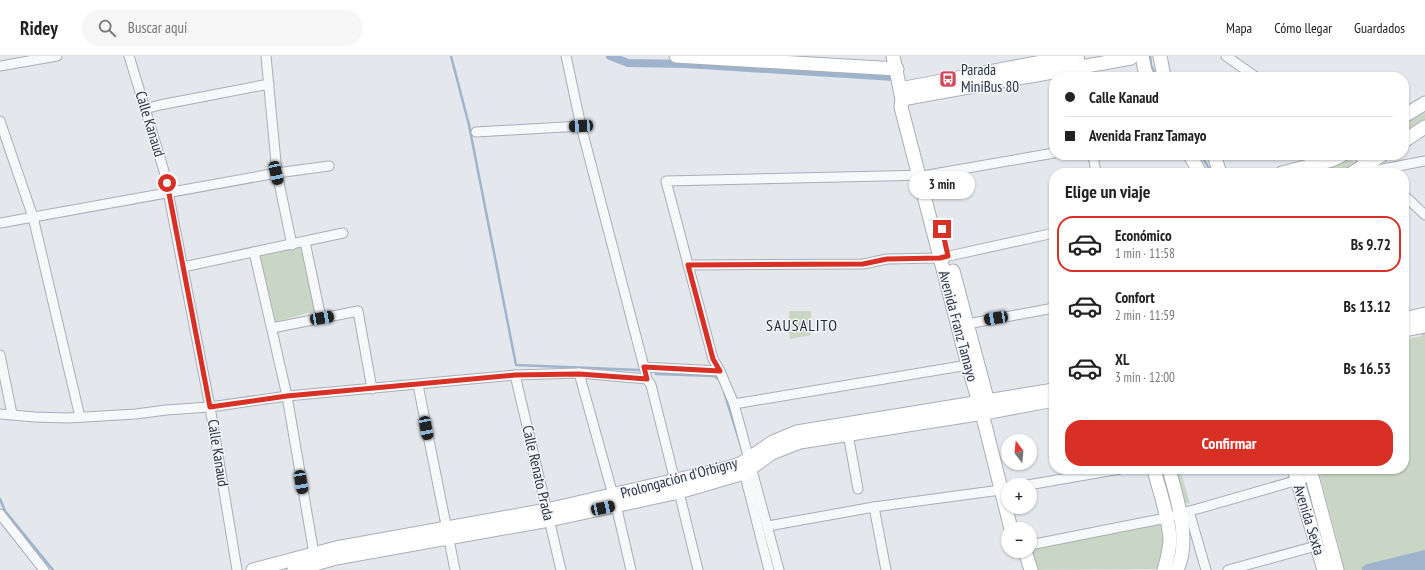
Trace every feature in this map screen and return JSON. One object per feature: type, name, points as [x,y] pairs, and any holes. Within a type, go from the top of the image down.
[{"type":"main road","points":[[676,56],[895,62]]},
{"type":"main road","points":[[901,94],[1079,64],[1131,58],[1132,56]]},
{"type":"main road","points":[[1142,56],[1146,72]]},
{"type":"main road","points":[[1160,56],[1163,72]]},
{"type":"main road","name":"Avenida Franz Tamayo","points":[[895,62],[901,94],[908,104],[968,365],[985,407]]},
{"type":"main road","points":[[1409,113],[1425,103]]},
{"type":"main road","points":[[1409,138],[1425,127]]},
{"type":"main road","points":[[1301,168],[1332,160]]},
{"type":"main road","name":"Avenida Franz Tamayo","points":[[944,257],[968,324],[985,407],[1003,478]]},
{"type":"main road","points":[[1409,318],[1425,314]]},
{"type":"main road","points":[[1409,329],[1425,326]]},
{"type":"main road","name":"Prolongación d'Orbigny","points":[[294,570],[336,558],[448,534],[548,515],[677,486],[728,468],[746,465],[800,442],[985,407],[1049,391]]},
{"type":"main road","name":"Prolongación d'Orbigny","points":[[746,465],[773,442],[797,432],[985,407],[1049,401]]},
{"type":"main road","points":[[1155,474],[1170,542],[1164,570]]},
{"type":"main road","points":[[1171,474],[1184,513],[1182,544],[1179,566],[1177,570]]},
{"type":"main road","name":"Avenida Sexta","points":[[1303,475],[1316,546],[1324,570]]},
{"type":"main road","name":"Avenida Sexta","points":[[1303,475],[1337,570]]},
{"type":"main road","name":"Prolongación d'Orbigny","points":[[253,570],[336,548],[448,534]]},
{"type":"main road","points":[[1018,558],[1022,570]]},
{"type":"main road","points":[[1027,558],[1031,570]]},
{"type":"street","points":[[0,66],[57,56]]},
{"type":"street","name":"Calle Kanaud","points":[[129,56],[164,171],[210,407],[237,570]]},
{"type":"street","points":[[266,56],[276,173],[292,245]]},
{"type":"street","points":[[566,56],[581,126],[647,379],[651,385],[698,570]]},
{"type":"street","points":[[1226,56],[1249,72]]},
{"type":"street","points":[[145,109],[269,84]]},
{"type":"street","points":[[0,121],[33,217],[80,417]]},
{"type":"street","points":[[476,132],[581,126]]},
{"type":"street","points":[[770,570],[746,465],[734,404],[720,371],[713,359],[666,181],[924,174],[1049,154]]},
{"type":"street","points":[[1364,160],[1375,168]]},
{"type":"street","points":[[1381,168],[1425,160]]},
{"type":"street","points":[[0,223],[276,173],[329,166]]},
{"type":"street","points":[[1409,200],[1425,215]]},
{"type":"street","points":[[183,267],[343,233]]},
{"type":"street","points":[[688,265],[863,264],[887,259],[944,257],[1049,234]]},
{"type":"street","points":[[305,242],[322,318]]},
{"type":"street","points":[[254,252],[287,396],[314,554]]},
{"type":"street","points":[[968,324],[1049,309]]},
{"type":"street","points":[[272,328],[358,311],[372,389]]},
{"type":"street","points":[[0,355],[12,414]]},
{"type":"street","points":[[734,404],[968,365]]},
{"type":"street","points":[[644,367],[720,371]]},
{"type":"street","points":[[0,414],[35,417],[80,417],[136,414],[210,407],[287,396],[515,375],[579,374],[647,379]]},
{"type":"street","points":[[579,374],[615,500],[631,570]]},
{"type":"street","name":"Calle Renato Prada","points":[[515,375],[561,570]]},
{"type":"street","points":[[418,385],[455,570]]},
{"type":"street","points":[[848,434],[858,489]]},
{"type":"street","points":[[746,465],[768,526],[779,570]]},
{"type":"street","points":[[1037,483],[1091,474]]},
{"type":"street","points":[[1037,544],[1166,518],[1303,475]]},
{"type":"street","points":[[768,526],[1001,489]]},
{"type":"street","points":[[874,508],[886,570]]},
{"type":"street","points":[[1184,513],[1206,570]]},
{"type":"street","points":[[0,516],[44,570]]},
{"type":"street","points":[[1228,570],[1316,546]]},
{"type":"green space","points":[[1425,109],[1425,121],[1409,132],[1409,119]]},
{"type":"green space","points":[[1345,160],[1351,160],[1357,165],[1351,168],[1324,168]]},
{"type":"green space","points":[[301,247],[315,311],[275,322],[259,256]]},
{"type":"green space","points":[[789,311],[811,311],[811,335],[790,339]]},
{"type":"green space","points":[[1425,332],[1425,570],[1344,570],[1319,474],[1409,474],[1409,339],[1422,336],[1422,333]]},
{"type":"green space","points":[[1176,474],[1181,474],[1190,504],[1183,501]]},
{"type":"green space","points":[[1160,523],[1164,526],[1161,558],[1158,569],[1034,570],[1032,558],[1037,558],[1037,547]]},
{"type":"water","points":[[1425,550],[1425,570],[1362,570],[1362,567],[1367,564]]},
{"type":"waterway","points":[[451,56],[469,125],[516,365],[639,370]]},
{"type":"waterway","points":[[610,56],[628,63],[686,64],[894,77],[892,71]]},
{"type":"waterway","points":[[1150,56],[1154,72]]},
{"type":"waterway","points":[[1204,160],[1209,168]]},
{"type":"waterway","points":[[656,374],[714,376],[720,380]]},
{"type":"waterway","points":[[724,392],[744,456]]},
{"type":"waterway","points":[[0,499],[5,511],[53,570]]},
{"type":"waterway","points":[[772,561],[774,570]]},
{"type":"place","name":"Parada MiniBus 80","points":[[948,79]]},
{"type":"district","name":"SAUSALITO","points":[[802,325]]},
{"type":"route","points":[[167,183],[210,407],[287,396],[515,375],[579,374],[647,379],[644,367],[720,371],[713,359],[688,265],[863,264],[887,259],[940,258],[948,256],[942,229]]}]
